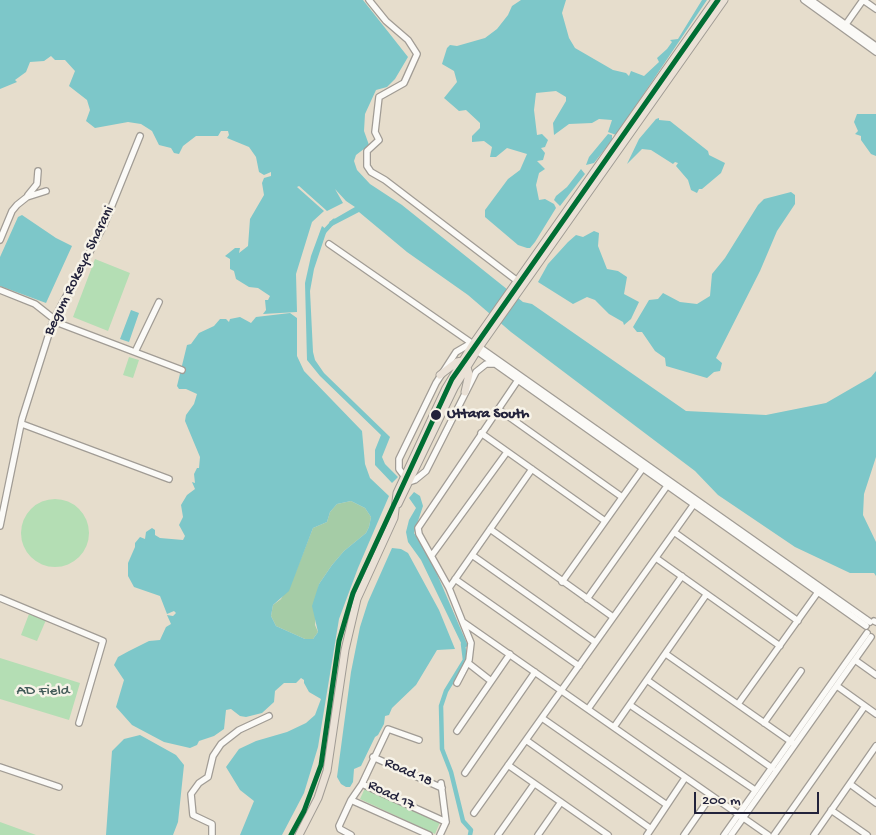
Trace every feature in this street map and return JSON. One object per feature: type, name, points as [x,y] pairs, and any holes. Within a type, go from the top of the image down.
[{"type":"main road","points":[[518,286],[715,0]]},
{"type":"main road","points":[[299,835],[316,802],[326,771],[345,650],[353,614],[397,504],[397,493],[407,479],[441,397],[518,286],[724,0]]},
{"type":"main road","points":[[440,375],[452,364],[465,363]]},
{"type":"main road","points":[[465,363],[468,378],[465,392]]},
{"type":"street","points":[[369,0],[386,22],[408,40],[417,54],[404,84],[379,97],[375,132],[380,140],[367,150],[367,166],[371,172],[384,180],[518,286]]},
{"type":"street","points":[[804,0],[876,46]]},
{"type":"street","points":[[811,0],[821,3],[876,52]]},
{"type":"street","points":[[845,26],[863,0],[876,9]]},
{"type":"street","name":"Begum Rokeya Sharani","points":[[0,526],[22,424],[53,320],[104,225],[140,136]]},
{"type":"street","points":[[0,240],[12,211],[37,184],[38,171]]},
{"type":"street","points":[[27,197],[46,191]]},
{"type":"street","points":[[329,244],[872,622]]},
{"type":"street","points":[[0,290],[35,304],[53,320],[182,370]]},
{"type":"street","points":[[135,352],[159,302]]},
{"type":"street","points":[[475,347],[495,364],[818,592],[872,622]]},
{"type":"street","points":[[475,347],[456,352],[440,375],[401,455],[398,468],[407,479],[415,480],[426,471],[465,392],[480,368],[488,363],[495,364]]},
{"type":"street","points":[[457,683],[468,663],[471,643],[449,588],[419,534],[419,525],[518,380]]},
{"type":"street","points":[[498,409],[622,497]]},
{"type":"street","points":[[22,424],[169,479]]},
{"type":"street","points":[[482,433],[605,521]]},
{"type":"street","points":[[432,555],[507,452]]},
{"type":"street","points":[[562,582],[643,468]]},
{"type":"street","points":[[449,588],[532,469]]},
{"type":"street","points":[[587,599],[667,486]]},
{"type":"street","points":[[474,813],[694,504]]},
{"type":"street","points":[[490,530],[613,617]]},
{"type":"street","points":[[674,532],[798,621]]},
{"type":"street","points":[[472,555],[596,642]]},
{"type":"street","points":[[656,558],[780,646]]},
{"type":"street","points":[[588,709],[682,576]]},
{"type":"street","points":[[456,578],[579,666]]},
{"type":"street","points":[[738,704],[818,592]]},
{"type":"street","points":[[614,727],[706,595]]},
{"type":"street","points":[[0,598],[103,641],[79,723]]},
{"type":"street","points":[[463,622],[768,835]]},
{"type":"street","points":[[731,835],[755,790],[837,686],[871,636],[872,622]]},
{"type":"street","points":[[724,835],[741,816],[871,636]]},
{"type":"street","points":[[457,731],[510,654]]},
{"type":"street","points":[[666,654],[792,743]]},
{"type":"street","points":[[855,660],[876,675]]},
{"type":"street","points":[[468,663],[491,681]]},
{"type":"street","points":[[764,723],[801,671]]},
{"type":"street","points":[[465,773],[535,672]]},
{"type":"street","points":[[647,680],[772,768]]},
{"type":"street","points":[[837,686],[876,714]]},
{"type":"street","points":[[630,705],[755,790]]},
{"type":"street","points":[[774,835],[865,706]]},
{"type":"street","points":[[212,835],[212,824],[193,815],[191,794],[199,783],[208,776],[213,756],[220,744],[239,730],[269,716]]},
{"type":"street","points":[[542,718],[667,805]]},
{"type":"street","name":"Road 17","points":[[418,740],[388,728],[362,784],[446,822]]},
{"type":"street","points":[[526,740],[651,829]]},
{"type":"street","points":[[815,835],[876,746]]},
{"type":"street","name":"Road 18","points":[[373,757],[442,786],[446,822]]},
{"type":"street","points":[[508,765],[608,835]]},
{"type":"street","points":[[0,766],[59,787]]},
{"type":"street","points":[[647,835],[685,778]]},
{"type":"street","points":[[351,835],[340,829],[339,826],[351,800],[362,784]]},
{"type":"street","points":[[498,835],[534,784]]},
{"type":"street","points":[[850,784],[876,802]]},
{"type":"street","points":[[684,835],[711,796]]},
{"type":"street","points":[[351,800],[429,835]]},
{"type":"street","points":[[538,835],[561,802]]},
{"type":"street","points":[[831,810],[867,835]]},
{"type":"street","points":[[440,835],[446,822]]},
{"type":"green space","points":[[95,259],[130,273],[108,331],[73,317]]},
{"type":"green space","points":[[129,357],[139,360],[133,378],[123,375]]},
{"type":"green space","points":[[55,499],[68,502],[79,509],[86,520],[89,533],[86,546],[79,557],[68,564],[55,567],[42,564],[31,557],[24,546],[21,533],[24,520],[31,509],[42,502]]},
{"type":"green space","points":[[351,501],[365,508],[371,517],[369,527],[366,533],[344,551],[319,584],[315,625],[318,632],[313,639],[305,639],[276,626],[271,616],[273,605],[281,599],[296,571],[313,528],[327,522],[330,512],[337,504]]},
{"type":"green space","points":[[29,614],[46,620],[37,641],[21,635]]},
{"type":"green space","name":"AD Field","points":[[0,658],[80,683],[69,720],[0,699]]},
{"type":"green space","points":[[365,788],[440,822],[435,834],[360,799]]},
{"type":"green space","points":[[0,822],[36,835],[0,835]]},
{"type":"water","points":[[0,0],[363,0],[408,57],[395,79],[387,87],[376,90],[365,114],[364,131],[369,145],[356,155],[354,161],[357,170],[370,184],[402,205],[523,302],[532,304],[686,411],[766,415],[826,403],[871,377],[876,371],[876,457],[864,494],[863,515],[876,542],[876,576],[874,573],[850,573],[795,547],[718,495],[695,471],[511,332],[468,295],[407,252],[359,212],[332,226],[329,222],[355,207],[346,201],[335,189],[343,203],[327,211],[299,186],[297,187],[324,211],[312,222],[296,274],[297,312],[263,314],[266,310],[265,300],[268,300],[270,296],[258,288],[249,287],[236,279],[234,271],[230,269],[230,259],[225,256],[235,248],[240,248],[239,253],[248,246],[250,219],[264,195],[262,183],[264,178],[271,176],[271,172],[264,175],[259,172],[256,157],[249,147],[227,138],[229,135],[228,131],[221,131],[218,136],[196,136],[183,146],[179,154],[174,153],[171,148],[159,145],[152,131],[141,124],[128,122],[95,128],[86,121],[90,110],[87,100],[69,86],[75,71],[65,60],[55,60],[51,56],[44,61],[30,62],[26,72],[15,80],[17,82],[0,89]]},
{"type":"water","points":[[521,0],[566,0],[562,13],[569,38],[575,48],[613,70],[626,73],[629,76],[631,71],[644,76],[659,62],[657,58],[667,49],[672,42],[670,40],[678,39],[702,0],[707,0],[616,135],[608,132],[612,120],[599,119],[592,123],[569,124],[554,135],[553,123],[566,101],[566,97],[556,91],[536,93],[534,110],[537,135],[542,134],[548,140],[545,147],[541,148],[545,153],[543,160],[537,161],[545,169],[539,173],[536,185],[539,200],[545,199],[554,204],[556,208],[530,248],[518,245],[485,217],[485,210],[508,179],[520,170],[527,154],[507,148],[496,157],[490,157],[492,147],[484,141],[472,142],[472,136],[480,128],[480,123],[466,110],[459,111],[444,98],[457,82],[454,71],[442,64],[447,48],[450,45],[457,46],[485,38],[497,29],[508,15],[512,6]]},
{"type":"water","points":[[857,114],[876,114],[876,156],[871,154],[861,140],[861,136],[855,134],[858,131],[854,122]]},
{"type":"water","points":[[659,118],[659,120],[670,121],[708,151],[709,155],[725,163],[721,173],[702,189],[699,189],[697,193],[691,190],[688,180],[676,166],[678,163],[675,162],[673,164],[651,150],[642,149],[627,164],[639,139]]},
{"type":"water","points":[[608,134],[612,135],[612,140],[594,163],[586,165],[589,157]]},
{"type":"water","points":[[581,169],[585,174],[560,206],[554,200],[556,196],[567,187]]},
{"type":"water","points":[[791,192],[795,195],[795,204],[777,231],[760,271],[716,358],[722,363],[720,371],[714,372],[707,378],[666,366],[665,358],[655,351],[642,332],[637,332],[633,327],[649,300],[658,299],[663,293],[680,302],[697,304],[710,296],[712,274],[725,258],[758,205],[764,199]]},
{"type":"water","points":[[22,215],[56,238],[72,246],[46,303],[0,286],[0,257],[18,217]]},
{"type":"water","points":[[322,226],[327,230],[314,269],[310,291],[315,360],[324,373],[390,437],[382,457],[385,464],[398,477],[392,483],[375,465],[375,450],[381,435],[320,376],[307,360],[305,283],[311,256]]},
{"type":"water","points":[[594,231],[599,233],[598,246],[607,269],[618,271],[627,277],[624,294],[639,302],[631,319],[624,325],[623,322],[609,314],[595,300],[587,297],[573,304],[538,282],[548,264],[568,242],[576,235],[583,237]]},
{"type":"water","points":[[131,310],[139,313],[129,342],[120,339]]},
{"type":"water","points":[[290,313],[297,318],[297,356],[304,371],[362,431],[365,464],[370,478],[389,496],[358,568],[339,619],[318,747],[304,793],[282,835],[240,835],[254,801],[240,790],[226,767],[239,749],[256,741],[287,732],[306,723],[315,715],[321,699],[309,692],[304,680],[301,678],[296,683],[284,683],[275,691],[274,702],[262,713],[246,717],[240,716],[231,709],[226,710],[224,729],[214,736],[199,741],[197,745],[190,748],[164,742],[132,725],[116,707],[124,680],[114,665],[118,657],[149,641],[160,640],[166,627],[171,624],[167,615],[173,616],[176,613],[174,611],[167,614],[160,596],[134,587],[128,576],[128,563],[135,543],[140,537],[145,539],[146,532],[152,528],[155,530],[155,535],[160,538],[183,540],[185,536],[179,525],[183,517],[181,505],[187,495],[195,489],[192,482],[195,483],[194,474],[197,468],[199,468],[200,457],[185,421],[186,415],[194,404],[197,394],[186,389],[179,389],[177,386],[187,345],[191,344],[199,333],[214,326],[220,319],[226,319],[229,322],[230,319],[240,317],[251,323],[256,317]],"holes":[[[351,501],[365,508],[371,517],[366,533],[344,551],[319,584],[312,606],[318,632],[313,639],[305,639],[276,626],[271,616],[273,605],[289,591],[313,528],[327,522],[330,512],[337,504]]]},
{"type":"water","points":[[414,492],[420,496],[423,506],[414,533],[431,560],[468,646],[466,647],[463,647],[421,560],[408,542],[406,532],[409,520],[416,508],[409,498]]},
{"type":"water","points":[[392,548],[401,549],[408,553],[439,610],[455,649],[437,650],[416,685],[392,708],[389,715],[385,716],[384,724],[375,737],[361,766],[354,769],[353,782],[350,787],[346,787],[341,784],[337,777],[351,672],[360,627],[368,602]]},
{"type":"water","points":[[140,735],[176,755],[184,765],[178,822],[173,835],[106,835],[112,751],[124,739]]},
{"type":"waterway","points":[[322,234],[334,221]]},
{"type":"waterway","points":[[463,644],[465,660],[446,691],[441,706],[442,749],[451,772],[463,821],[471,830],[470,835]]},
{"type":"transit line","points":[[291,835],[304,811],[321,765],[339,641],[353,593],[452,379],[718,0]]},
{"type":"place","name":"Uttara South","points":[[436,415]]}]
